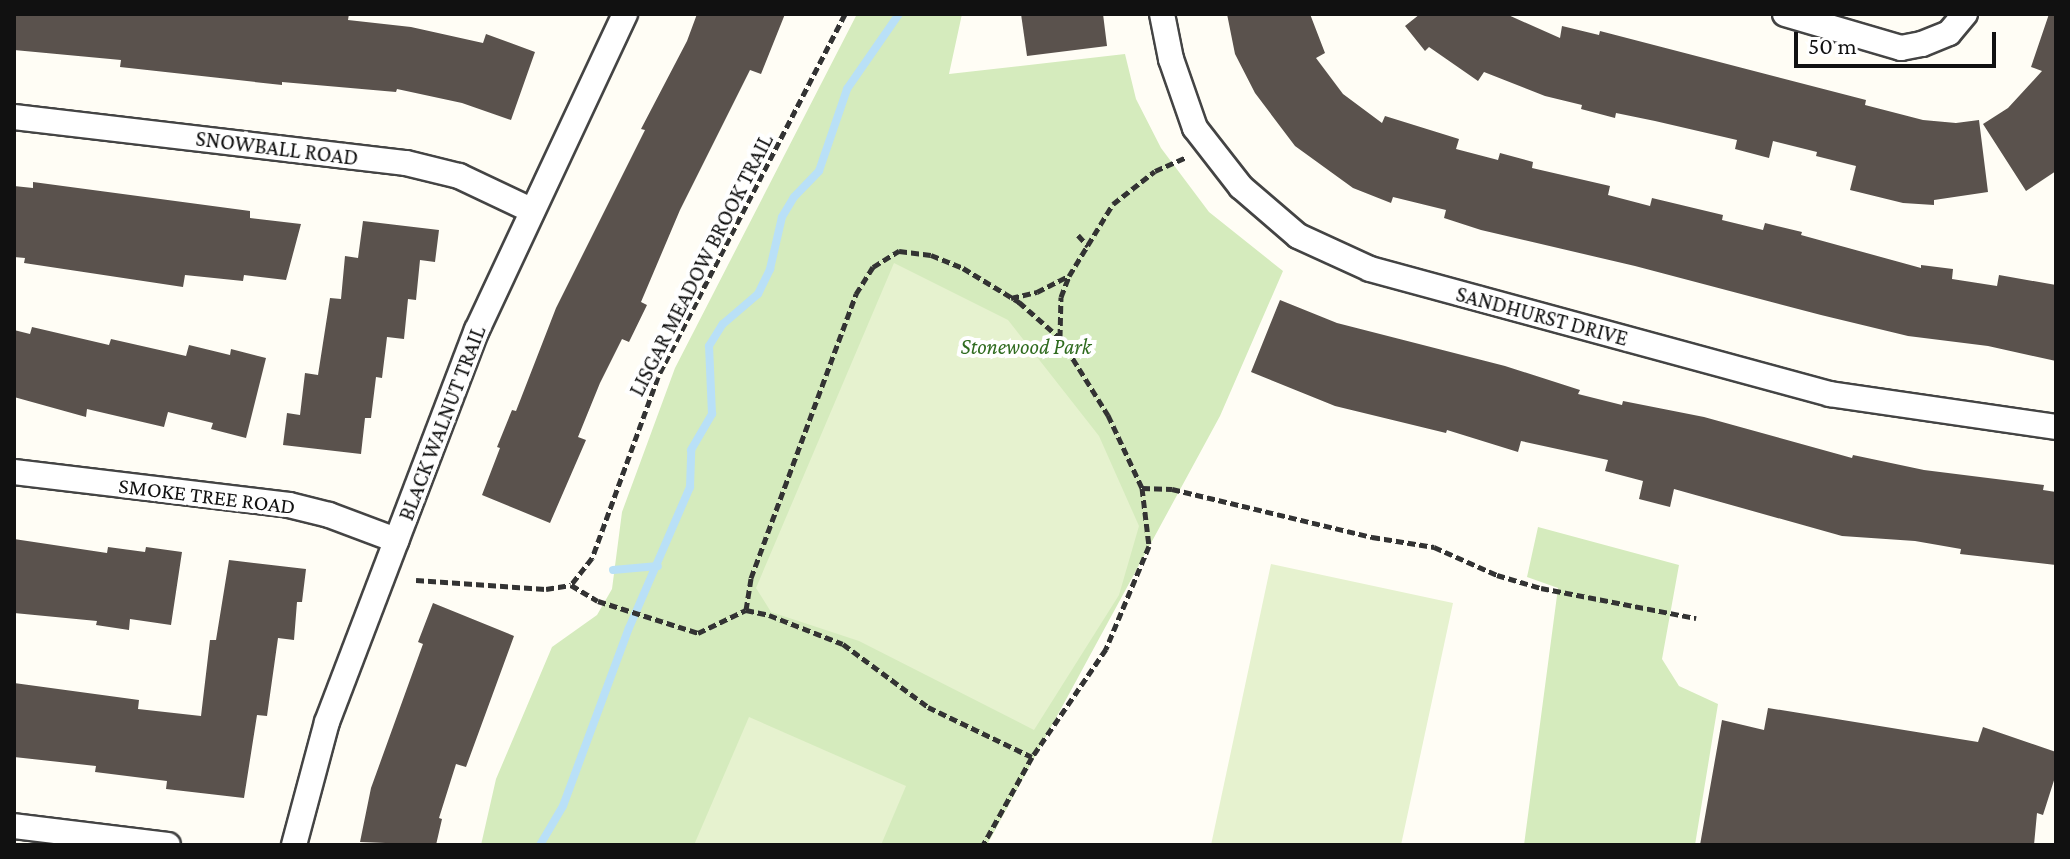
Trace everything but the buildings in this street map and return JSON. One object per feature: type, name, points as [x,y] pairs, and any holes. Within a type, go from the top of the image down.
[{"type":"street","name":"BLACK WALNUT TRAIL","points":[[294,845],[327,722],[487,305],[625,14]]},
{"type":"street","name":"SANDHURST DRIVE","points":[[1162,14],[1171,59],[1195,128],[1257,204],[1298,236],[1370,269],[1830,394],[2056,427]]},
{"type":"street","points":[[1785,14],[1901,48],[1922,44],[1949,33],[1965,14]]},
{"type":"street","name":"SNOWBALL ROAD","points":[[14,117],[406,163],[459,176],[531,210]]},
{"type":"street","name":"SMOKE TREE ROAD","points":[[14,472],[289,505],[329,515],[396,540]]},
{"type":"street","points":[[14,826],[168,845]]},
{"type":"path","name":"LISGAR MEADOW BROOK TRAIL","points":[[571,585],[592,558],[658,377],[845,14]]},
{"type":"path","points":[[1060,338],[1061,297],[1069,276],[1113,204],[1155,171],[1209,147]]},
{"type":"path","points":[[1078,235],[1088,246]]},
{"type":"path","points":[[746,610],[751,578],[856,294],[873,267],[899,251],[931,255],[963,268],[1011,298],[1060,338],[1108,415],[1142,488],[1149,546],[1106,649],[1032,757],[983,845]]},
{"type":"path","points":[[1011,298],[1037,292],[1069,276]]},
{"type":"path","points":[[1142,488],[1172,489],[1372,537],[1434,547],[1497,575],[1541,588],[1696,618]]},
{"type":"path","points":[[416,580],[546,589],[571,585],[598,601],[698,633],[746,610],[769,615],[843,644],[928,707],[1032,757]]},
{"type":"green space","name":"Stonewood Park","points":[[857,14],[962,14],[949,74],[1125,54],[1136,99],[1161,148],[1209,212],[1283,271],[1220,416],[987,845],[481,845],[496,779],[552,647],[597,615],[612,589],[622,512],[675,368]]},
{"type":"green space","points":[[894,263],[1008,320],[1099,436],[1139,526],[1119,595],[1034,730],[859,641],[771,612],[756,588]]},
{"type":"green space","points":[[1538,527],[1679,565],[1662,659],[1679,686],[1718,704],[1695,845],[1524,845],[1558,588],[1527,577]]},
{"type":"green space","points":[[1271,564],[1453,603],[1401,845],[1211,845]]},
{"type":"green space","points":[[749,717],[906,786],[881,845],[694,845]]},
{"type":"waterway","points":[[540,845],[563,806],[629,628],[690,487],[691,450],[712,414],[709,346],[723,324],[758,294],[770,269],[782,217],[794,197],[819,171],[847,89],[899,14]]},
{"type":"waterway","points":[[613,570],[658,566]]}]
